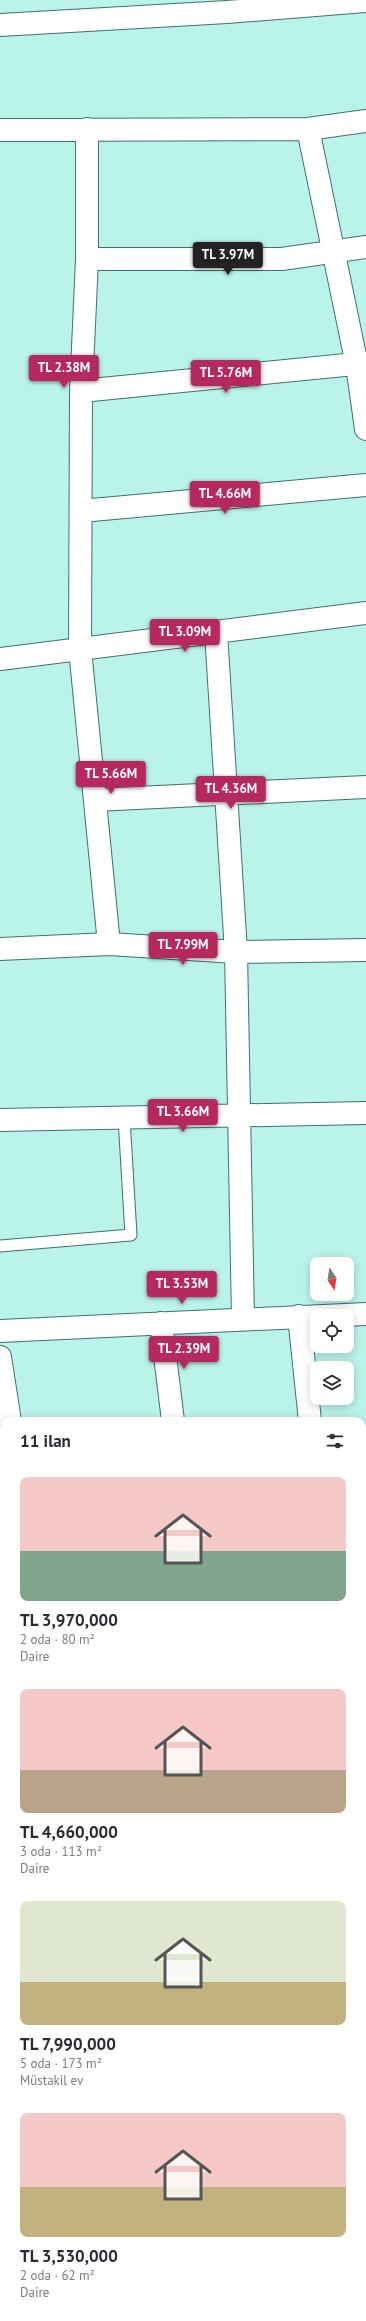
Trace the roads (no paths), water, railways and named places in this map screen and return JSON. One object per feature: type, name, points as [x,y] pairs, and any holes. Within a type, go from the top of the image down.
[{"type":"street","points":[[0,26],[227,6],[366,1]]},
{"type":"street","points":[[0,130],[308,129],[366,121]]},
{"type":"street","points":[[87,129],[87,259],[81,391],[80,649],[109,944]]},
{"type":"street","points":[[308,129],[333,252],[361,364],[366,429]]},
{"type":"street","points":[[87,259],[282,259],[366,247]]},
{"type":"street","points":[[81,391],[361,364]]},
{"type":"street","points":[[81,511],[366,485]]},
{"type":"street","points":[[0,659],[366,613]]},
{"type":"street","points":[[216,632],[236,952],[243,1319]]},
{"type":"street","points":[[95,800],[366,787]]},
{"type":"street","points":[[0,949],[109,944],[236,952],[366,950]]},
{"type":"street","points":[[0,1120],[366,1113]]},
{"type":"street","points":[[0,1331],[366,1314]]},
{"type":"street","points":[[299,1316],[310,1417]]},
{"type":"street","points":[[161,1323],[173,1417]]},
{"type":"street","points":[[0,1357],[9,1417]]},
{"type":"lane","points":[[0,1246],[131,1235],[124,1118]]}]
